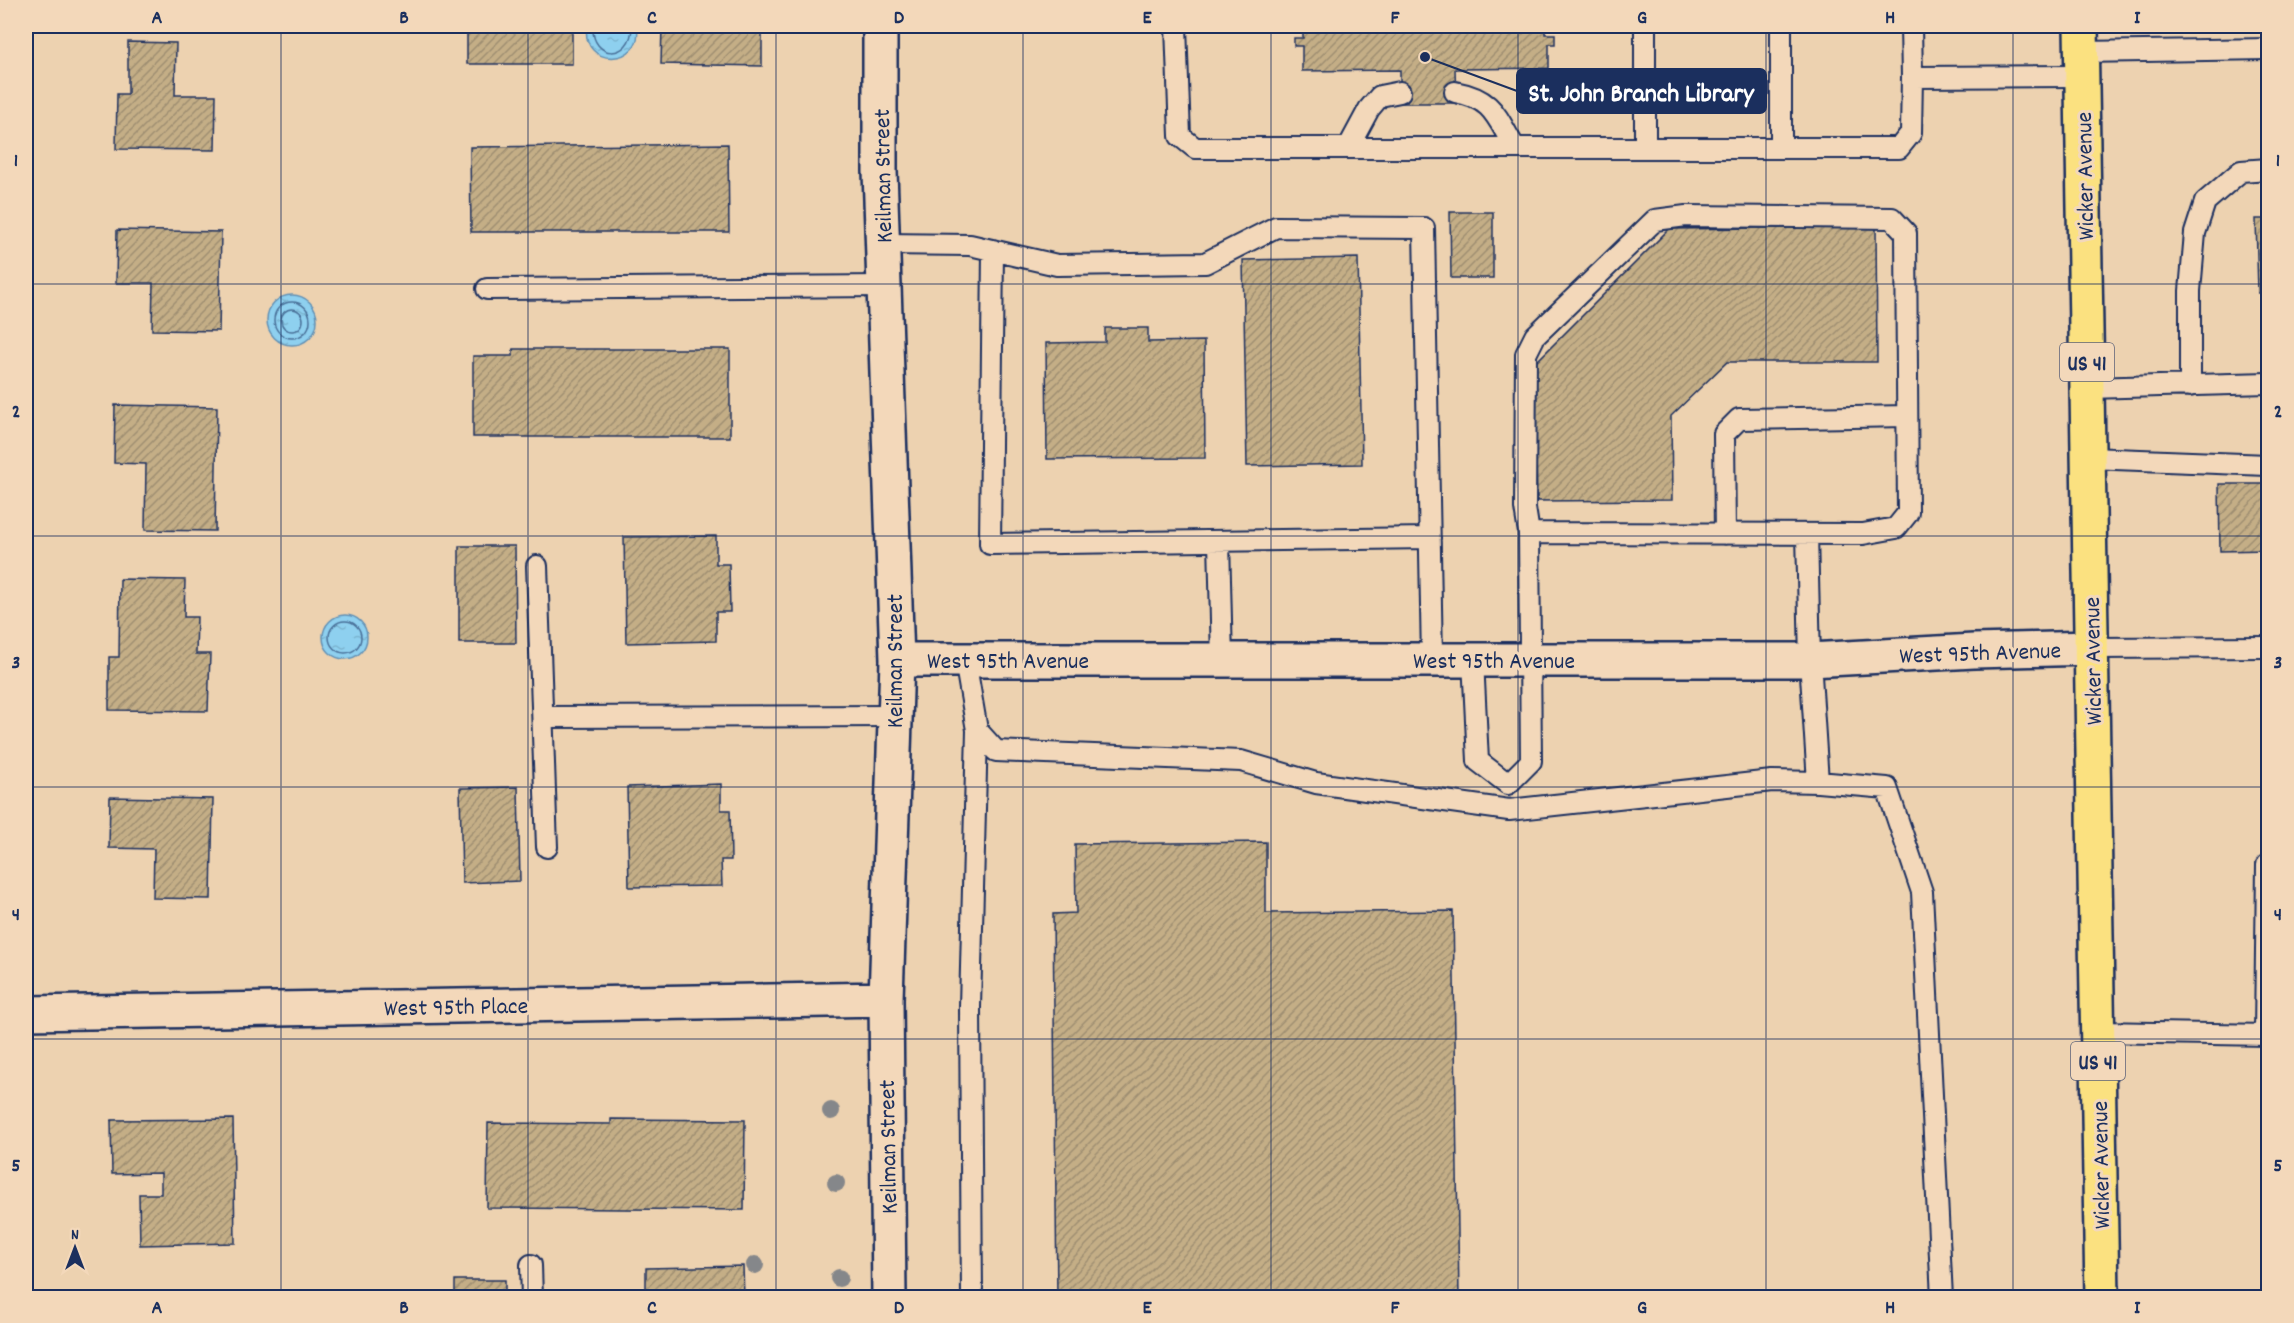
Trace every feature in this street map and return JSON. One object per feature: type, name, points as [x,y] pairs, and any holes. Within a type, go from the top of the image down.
[{"type":"highway","name":"Wicker Avenue","points":[[2082,51],[2102,1298]]},
{"type":"street","name":"Keilman Street","points":[[880,26],[880,171],[897,660],[886,999],[889,1298]]},
{"type":"street","name":"West 95th Avenue","points":[[897,660],[1810,660],[1974,651],[2092,648]]},
{"type":"street","name":"West 95th Place","points":[[26,1013],[886,999]]},
{"type":"lane","points":[[1176,26],[1180,136],[1195,148],[1899,147],[1911,133],[1911,26]]},
{"type":"lane","points":[[1645,26],[1645,147]]},
{"type":"lane","points":[[1781,26],[1781,148]]},
{"type":"lane","points":[[1911,77],[2082,51],[2268,50]]},
{"type":"lane","points":[[1348,148],[1369,109],[1380,96],[1400,92]]},
{"type":"lane","points":[[1455,92],[1472,95],[1488,104],[1515,148]]},
{"type":"lane","points":[[2190,386],[2191,280],[2195,233],[2205,202],[2241,171],[2268,169]]},
{"type":"lane","points":[[1509,810],[1508,784],[1531,761],[1529,533],[1525,508],[1526,354],[1535,336],[1655,220],[1686,216],[1892,218],[1906,233],[1908,513],[1896,528],[1863,534],[1529,533]]},
{"type":"lane","points":[[883,244],[970,245],[1057,265],[1205,263],[1276,227],[1424,228],[1432,660]]},
{"type":"lane","points":[[993,250],[990,544],[1430,538]]},
{"type":"lane","points":[[487,289],[884,286]]},
{"type":"lane","points":[[2088,388],[2268,383]]},
{"type":"lane","points":[[1725,534],[1724,434],[1739,419],[1907,416]]},
{"type":"lane","points":[[2089,459],[2268,465]]},
{"type":"lane","points":[[1807,534],[1810,660],[1818,782]]},
{"type":"lane","points":[[1219,541],[1222,660]]},
{"type":"lane","points":[[537,566],[547,847]]},
{"type":"lane","points":[[2092,648],[2268,647]]},
{"type":"lane","points":[[965,660],[977,730],[970,1007],[972,1298]]},
{"type":"lane","points":[[1473,660],[1478,761],[1508,784]]},
{"type":"lane","points":[[543,717],[895,716]]},
{"type":"lane","points":[[977,730],[996,751],[1241,761],[1316,783],[1509,810],[1772,781],[1887,788],[1922,892],[1942,1298]]},
{"type":"lane","points":[[2098,1032],[2267,1035],[2267,865]]},
{"type":"lane","points":[[531,1264],[532,1298]]},
{"type":"water","points":[[587,26],[637,26],[637,40],[632,49],[623,55],[612,58],[602,56],[593,50],[587,40]]},
{"type":"water","points":[[292,295],[301,297],[312,306],[317,320],[315,329],[306,340],[292,345],[283,343],[272,334],[267,320],[269,311],[278,300]]},
{"type":"water","points":[[345,615],[361,621],[367,637],[361,653],[345,659],[329,653],[323,637],[329,621]]},
{"type":"building","points":[[467,26],[572,26],[572,64],[467,64]]},
{"type":"building","points":[[662,26],[762,26],[762,66],[661,64]]},
{"type":"building","points":[[1303,26],[1545,26],[1545,34],[1555,34],[1555,44],[1549,44],[1549,68],[1455,69],[1456,103],[1400,103],[1400,70],[1302,71],[1302,46],[1294,46],[1294,38],[1303,38]]},
{"type":"building","points":[[128,42],[176,43],[175,95],[216,95],[215,150],[116,149],[117,94],[128,94]]},
{"type":"building","points":[[728,144],[729,232],[471,232],[470,147]]},
{"type":"building","points":[[1450,212],[1493,212],[1493,278],[1451,278]]},
{"type":"building","points":[[2256,219],[2268,219],[2268,293],[2258,293]]},
{"type":"building","points":[[1876,227],[1877,362],[1727,362],[1671,416],[1672,500],[1537,501],[1534,364],[1669,229]]},
{"type":"building","points":[[117,230],[221,232],[219,331],[152,330],[153,283],[116,283]]},
{"type":"building","points":[[1358,258],[1362,464],[1247,466],[1243,260]]},
{"type":"building","points":[[1105,328],[1148,328],[1148,342],[1204,341],[1205,458],[1047,459],[1046,343],[1105,342]]},
{"type":"building","points":[[513,349],[730,349],[730,437],[473,437],[473,356],[513,356]]},
{"type":"building","points":[[115,405],[217,407],[215,531],[145,530],[146,464],[114,463]]},
{"type":"building","points":[[2219,484],[2268,484],[2268,550],[2220,551]]},
{"type":"building","points":[[716,536],[716,564],[729,564],[730,612],[716,612],[716,641],[626,643],[624,537]]},
{"type":"building","points":[[459,546],[515,546],[516,643],[459,643]]},
{"type":"building","points":[[120,579],[185,580],[184,617],[197,617],[196,654],[210,654],[208,711],[109,710],[109,657],[119,657]]},
{"type":"building","points":[[721,784],[721,810],[730,810],[731,860],[721,860],[722,886],[629,887],[627,787]]},
{"type":"building","points":[[518,787],[520,881],[462,883],[460,788]]},
{"type":"building","points":[[110,797],[213,799],[211,899],[153,898],[154,849],[109,848]]},
{"type":"building","points":[[1266,842],[1266,913],[1453,911],[1459,1298],[1057,1298],[1053,914],[1076,913],[1075,844]]},
{"type":"building","points":[[2265,1070],[2268,1070],[2268,1128],[2264,1128]]},
{"type":"building","points":[[233,1119],[235,1243],[140,1245],[139,1194],[161,1194],[161,1173],[112,1174],[111,1120]]},
{"type":"building","points":[[611,1119],[745,1120],[744,1210],[487,1208],[488,1123],[611,1124]]},
{"type":"building","points":[[743,1266],[744,1298],[646,1298],[646,1268]]},
{"type":"building","points":[[455,1280],[505,1280],[505,1298],[455,1298]]},
{"type":"place","name":"St. John Branch Library","points":[[1425,57]]}]
